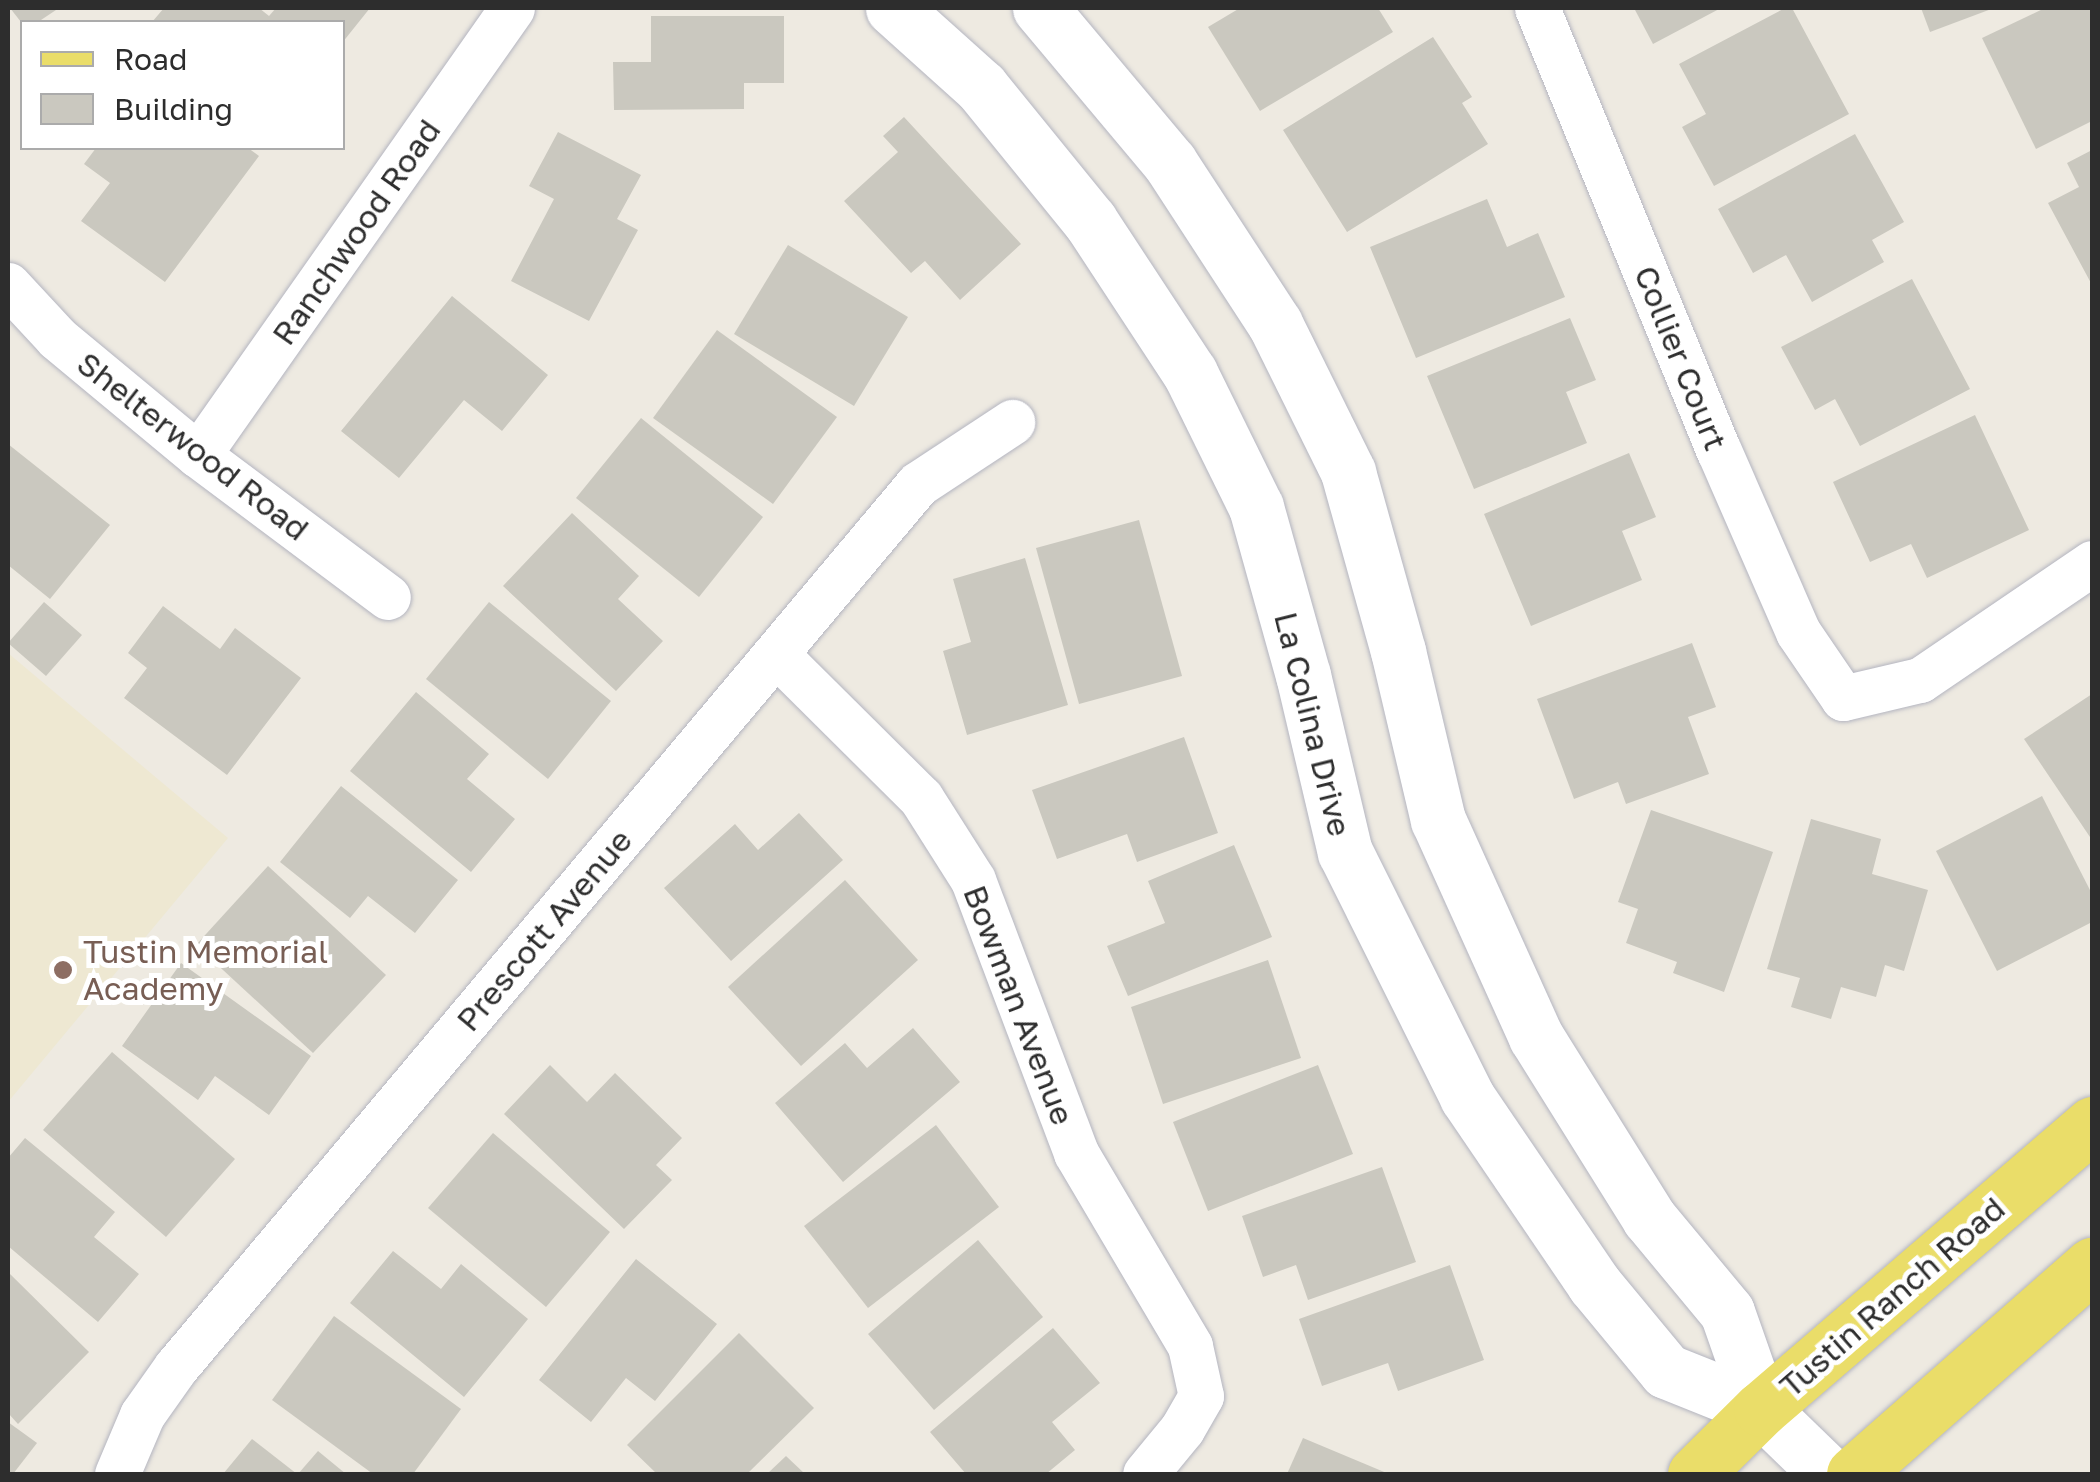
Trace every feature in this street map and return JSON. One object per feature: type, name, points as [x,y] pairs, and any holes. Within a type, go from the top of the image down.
[{"type":"main road","name":"Tustin Ranch Road","points":[[1696,1474],[1761,1409],[2092,1124]]},
{"type":"main road","points":[[1854,1474],[2092,1265]]},
{"type":"street","name":"Ranchwood Road","points":[[198,455],[512,8]]},
{"type":"street","name":"La Colina Drive","points":[[893,8],[981,87],[1090,221],[1190,372],[1256,507],[1303,675],[1345,852],[1467,1097],[1594,1284],[1666,1371],[1761,1409],[1828,1474]]},
{"type":"street","name":"La Colina Drive","points":[[1040,8],[1170,164],[1276,324],[1348,472],[1446,838],[1536,1037],[1649,1218],[1727,1312],[1761,1409]]},
{"type":"street","name":"Collier Court","points":[[1538,8],[1719,451],[1798,632],[1843,698],[1920,680],[2092,563]]},
{"type":"street","name":"Shelterwood Road","points":[[8,285],[57,338],[198,455],[388,597]]},
{"type":"street","name":"Prescott Avenue","points":[[117,1474],[142,1415],[176,1367],[918,484],[1012,422]]},
{"type":"street","name":"Bowman Avenue","points":[[776,654],[921,798],[973,880],[1076,1152],[1190,1346],[1201,1396],[1182,1429],[1145,1474]]},
{"type":"shaded area","name":"Tustin Memorial Academy","points":[[8,653],[228,838],[8,1102]]},
{"type":"building","points":[[10,8],[59,8],[41,20],[20,21]]},
{"type":"building","points":[[164,8],[259,8],[269,16],[276,8],[370,8],[345,39],[345,20],[154,20]]},
{"type":"building","points":[[1240,8],[1378,8],[1393,32],[1260,111],[1208,27]]},
{"type":"building","points":[[1634,8],[1721,8],[1653,44]]},
{"type":"building","points":[[1785,8],[1792,8],[1849,114],[1714,186],[1682,127],[1706,114],[1679,64]]},
{"type":"building","points":[[1921,8],[1994,8],[1930,32]]},
{"type":"building","points":[[2045,8],[2092,8],[2092,121],[2036,149],[1982,38]]},
{"type":"building","points":[[651,16],[784,16],[784,83],[744,83],[744,109],[614,110],[613,62],[651,62]]},
{"type":"building","points":[[1433,37],[1472,97],[1462,103],[1488,144],[1347,232],[1283,130]]},
{"type":"building","points":[[904,117],[1021,244],[960,300],[925,261],[911,273],[844,201],[898,152],[883,136]]},
{"type":"building","points":[[558,132],[641,175],[617,219],[638,230],[589,321],[511,281],[554,199],[529,186]]},
{"type":"building","points":[[1855,134],[1904,222],[1872,240],[1884,262],[1812,302],[1786,255],[1753,273],[1718,209]]},
{"type":"building","points":[[94,150],[251,150],[259,156],[165,282],[81,221],[110,183],[84,164]]},
{"type":"building","points":[[2092,150],[2092,285],[2048,203],[2079,187],[2067,163]]},
{"type":"building","points":[[1487,199],[1507,247],[1538,233],[1565,297],[1416,358],[1370,247]]},
{"type":"building","points":[[788,245],[908,317],[854,406],[734,334]]},
{"type":"building","points":[[1912,279],[1970,389],[1860,446],[1835,399],[1815,410],[1781,347]]},
{"type":"building","points":[[452,296],[548,375],[502,431],[464,400],[399,478],[341,431]]},
{"type":"building","points":[[1570,318],[1596,380],[1566,392],[1587,443],[1474,489],[1427,376]]},
{"type":"building","points":[[717,330],[837,417],[773,504],[653,418]]},
{"type":"building","points":[[1975,415],[2029,530],[1927,578],[1911,544],[1870,562],[1833,482]]},
{"type":"building","points":[[641,418],[763,517],[699,597],[576,498]]},
{"type":"building","points":[[8,444],[110,525],[50,599],[8,565]]},
{"type":"building","points":[[1629,453],[1656,517],[1622,531],[1642,580],[1531,626],[1484,514]]},
{"type":"building","points":[[572,513],[639,576],[618,599],[663,641],[616,691],[503,586]]},
{"type":"building","points":[[1139,520],[1182,676],[1079,704],[1036,548]]},
{"type":"building","points":[[1025,558],[1068,705],[967,735],[943,651],[971,642],[953,579]]},
{"type":"building","points":[[44,602],[82,635],[46,676],[8,643]]},
{"type":"building","points":[[489,602],[611,701],[548,779],[426,679]]},
{"type":"building","points":[[163,606],[220,649],[235,628],[301,678],[227,775],[124,698],[147,668],[128,653]]},
{"type":"building","points":[[1692,643],[1716,707],[1688,717],[1709,774],[1626,804],[1618,782],[1574,799],[1537,699]]},
{"type":"building","points":[[416,692],[489,754],[467,779],[515,819],[471,872],[350,771]]},
{"type":"building","points":[[2092,694],[2092,840],[2024,739]]},
{"type":"building","points":[[1184,737],[1218,833],[1137,862],[1127,834],[1057,859],[1032,790]]},
{"type":"building","points":[[341,786],[458,880],[415,933],[368,896],[350,918],[280,862]]},
{"type":"building","points":[[2042,796],[2092,894],[2092,922],[1997,971],[1936,851]]},
{"type":"building","points":[[1651,810],[1773,852],[1724,992],[1673,973],[1677,962],[1626,943],[1638,909],[1618,902]]},
{"type":"building","points":[[799,813],[843,860],[731,961],[664,888],[735,824],[758,850]]},
{"type":"building","points":[[1811,819],[1881,839],[1872,874],[1928,890],[1904,971],[1885,965],[1876,997],[1841,987],[1831,1019],[1791,1007],[1800,978],[1767,969]]},
{"type":"building","points":[[1234,845],[1272,937],[1128,996],[1107,946],[1165,923],[1148,881]]},
{"type":"building","points":[[268,866],[386,975],[313,1053],[196,945]]},
{"type":"building","points":[[845,880],[918,960],[801,1066],[728,987]]},
{"type":"building","points":[[1268,960],[1301,1058],[1163,1104],[1131,1007]]},
{"type":"building","points":[[181,963],[311,1056],[269,1115],[215,1076],[198,1100],[122,1046]]},
{"type":"building","points":[[913,1028],[960,1082],[843,1182],[775,1103],[845,1043],[867,1068]]},
{"type":"building","points":[[112,1052],[235,1159],[166,1237],[43,1130]]},
{"type":"building","points":[[550,1065],[587,1102],[615,1073],[682,1138],[656,1165],[672,1180],[624,1229],[504,1114]]},
{"type":"building","points":[[1318,1065],[1353,1154],[1208,1211],[1173,1122]]},
{"type":"building","points":[[936,1125],[999,1207],[868,1308],[804,1226]]},
{"type":"building","points":[[493,1133],[610,1232],[546,1307],[428,1208]]},
{"type":"building","points":[[25,1138],[115,1212],[94,1237],[139,1274],[98,1322],[8,1246],[8,1158]]},
{"type":"building","points":[[1382,1167],[1416,1262],[1308,1300],[1296,1265],[1263,1277],[1242,1216]]},
{"type":"building","points":[[978,1240],[1043,1317],[934,1410],[868,1334]]},
{"type":"building","points":[[393,1251],[441,1289],[461,1264],[528,1319],[464,1397],[350,1303]]},
{"type":"building","points":[[636,1259],[717,1324],[655,1401],[626,1378],[591,1422],[539,1380]]},
{"type":"building","points":[[1450,1265],[1484,1360],[1398,1391],[1388,1363],[1322,1386],[1299,1319]]},
{"type":"building","points":[[8,1272],[89,1352],[18,1424],[8,1413]]},
{"type":"building","points":[[334,1316],[461,1409],[413,1474],[373,1474],[272,1400]]},
{"type":"building","points":[[1053,1328],[1100,1383],[1052,1422],[1075,1450],[1046,1474],[966,1474],[930,1432]]},
{"type":"building","points":[[739,1333],[814,1408],[747,1474],[657,1474],[627,1445]]},
{"type":"building","points":[[8,1422],[37,1443],[13,1474],[8,1474]]},
{"type":"building","points":[[1303,1438],[1389,1474],[1287,1474]]},
{"type":"building","points":[[252,1439],[297,1474],[223,1474]]},
{"type":"building","points":[[318,1451],[346,1474],[298,1474]]},
{"type":"building","points":[[786,1456],[805,1474],[767,1474]]},
{"type":"place","name":"Tustin Memorial Academy","points":[[63,970]]}]
